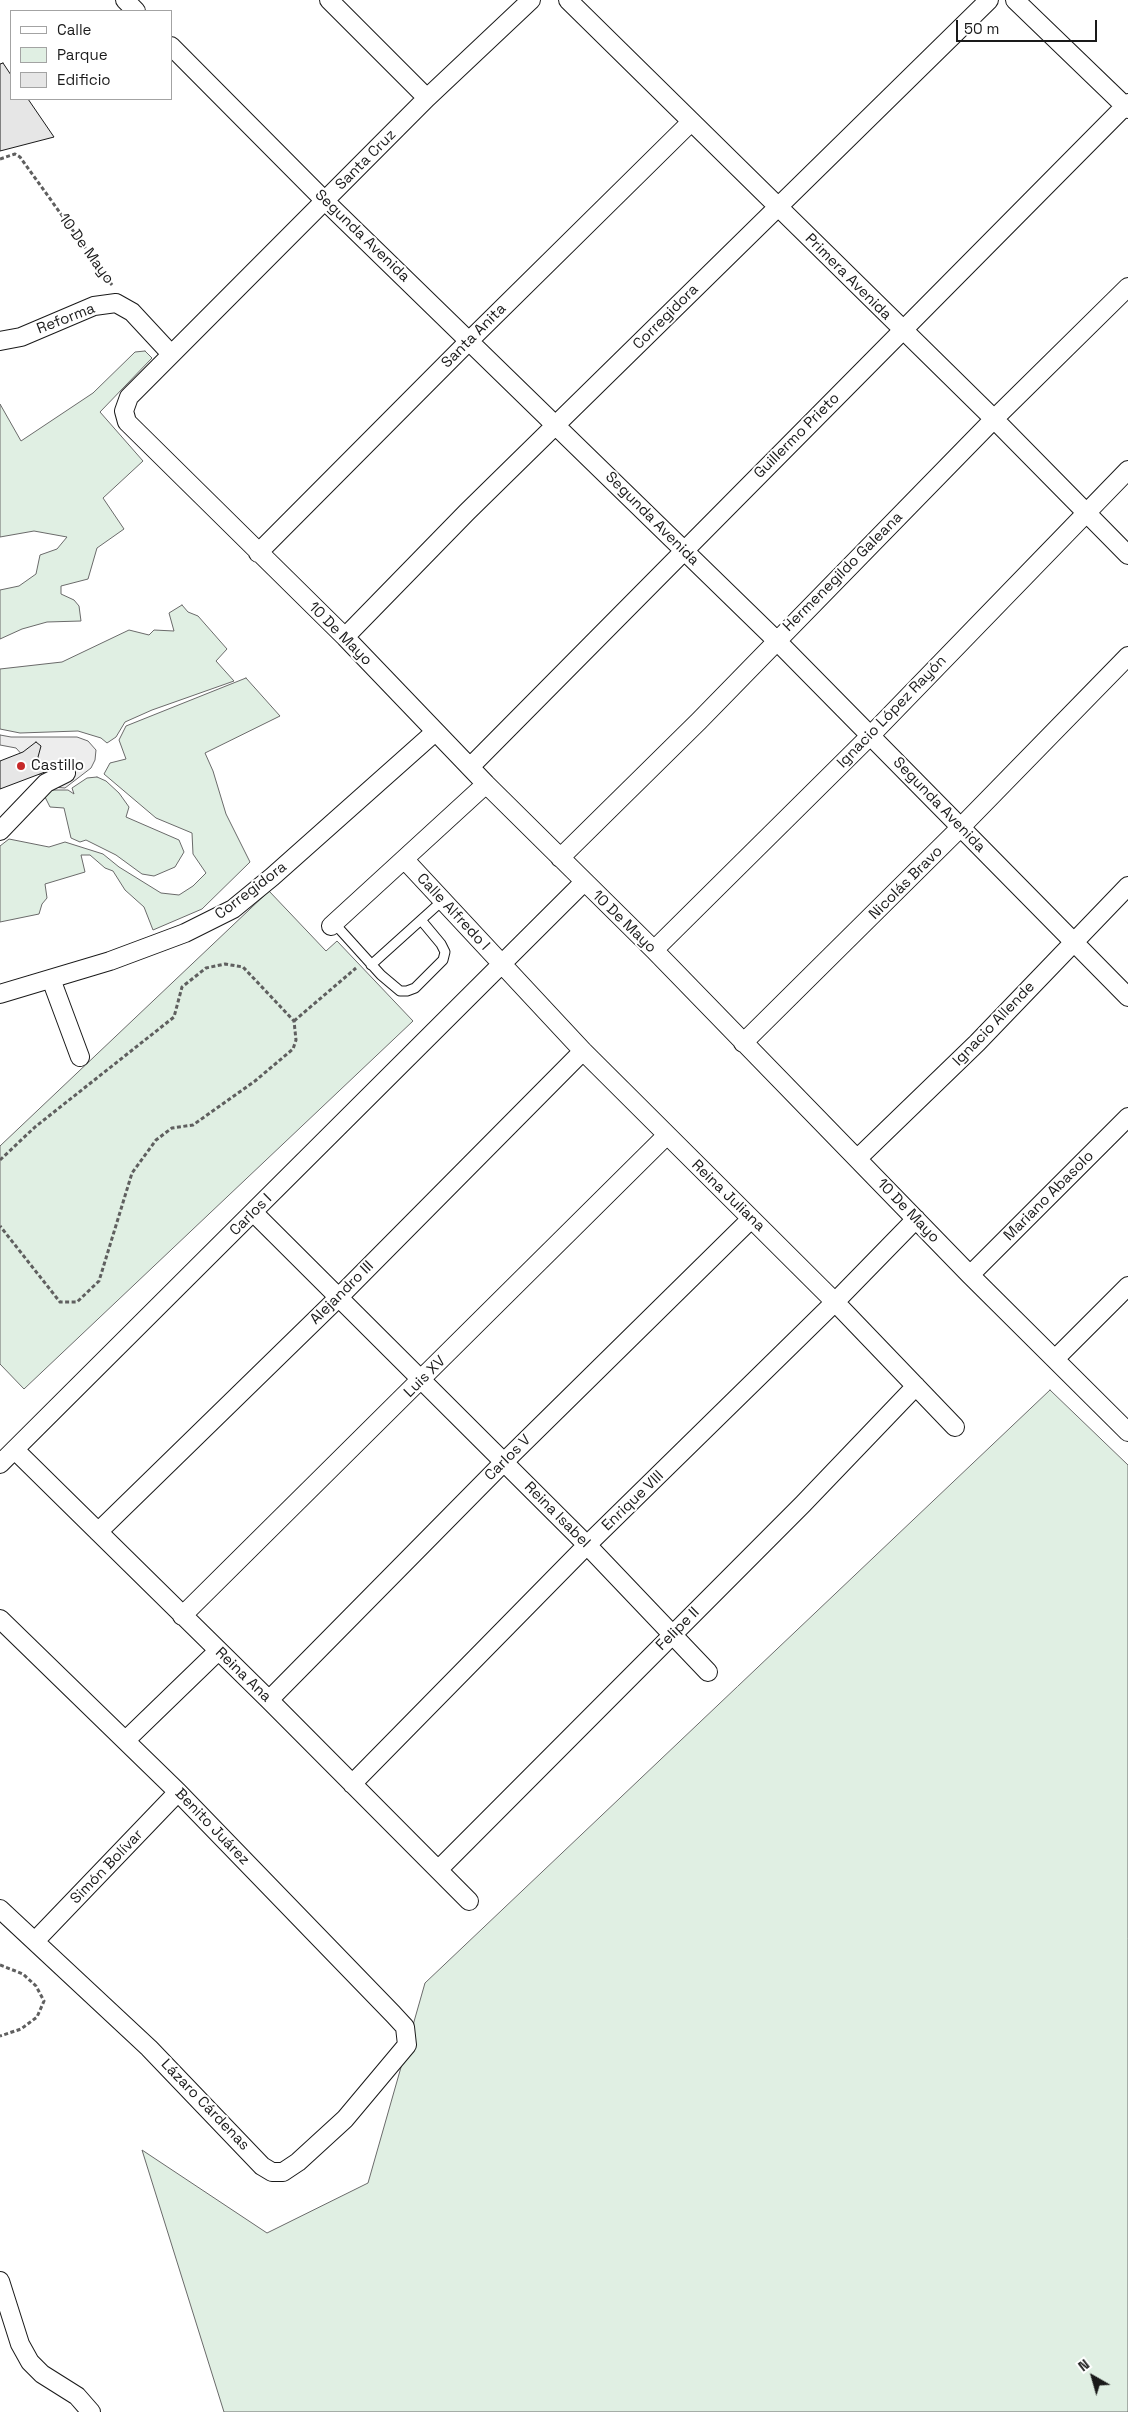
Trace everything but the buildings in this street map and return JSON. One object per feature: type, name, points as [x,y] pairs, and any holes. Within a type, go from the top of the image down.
[{"type":"street","points":[[125,0],[135,10]]},
{"type":"street","points":[[329,0],[427,98]]},
{"type":"street","name":"Santa Cruz","points":[[124,411],[129,397],[427,98],[531,0]]},
{"type":"street","name":"Primera Avenida","points":[[568,0],[994,419],[1128,554]]},
{"type":"street","name":"Corregidora","points":[[344,637],[467,512],[558,425],[777,206],[989,0]]},
{"type":"street","points":[[1015,0],[1127,106]]},
{"type":"street","name":"Segunda Avenida","points":[[172,47],[326,201],[558,425],[776,640],[1072,942],[1128,996]]},
{"type":"street","name":"Guillermo Prieto","points":[[470,767],[902,330],[1127,106]]},
{"type":"street","name":"Santa Anita","points":[[258,553],[691,122]]},
{"type":"street","name":"Hermenegildo Galeana","points":[[560,858],[699,721],[776,640],[994,419],[1128,287]]},
{"type":"street","name":"Reforma","points":[[0,341],[21,337],[94,306],[116,303],[132,312],[172,354]]},
{"type":"street","name":"10 De Mayo","points":[[124,411],[126,422],[139,436],[344,637],[583,883],[654,950],[970,1275],[1128,1432]]},
{"type":"street","name":"Ignacio López Rayón","points":[[654,950],[871,735],[1128,470]]},
{"type":"street","name":"Nicolás Bravo","points":[[744,1043],[960,828],[1128,656]]},
{"type":"street","name":"Corregidora","points":[[0,994],[110,961],[185,933],[233,909],[272,877],[435,732]]},
{"type":"street","points":[[0,831],[46,783],[66,773]]},
{"type":"street","name":"Calle Alfredo I","points":[[333,924],[486,784]]},
{"type":"street","name":"Calle Alfredo I","points":[[405,860],[501,964]]},
{"type":"street","name":"Carlos I","points":[[0,1464],[583,883]]},
{"type":"street","name":"Ignacio Allende","points":[[858,1158],[977,1043],[1072,942],[1128,886]]},
{"type":"street","name":"Reina Juliana","points":[[501,964],[666,1136],[835,1302],[955,1427]]},
{"type":"street","points":[[51,979],[80,1057]]},
{"type":"street","name":"Alejandro III","points":[[98,1532],[338,1298],[583,1051]]},
{"type":"street","name":"Mariano Abasolo","points":[[970,1275],[1128,1117]]},
{"type":"street","name":"Luis XV","points":[[182,1616],[666,1136]]},
{"type":"street","name":"Reina Isabel","points":[[254,1212],[587,1545],[708,1672]]},
{"type":"street","name":"Carlos V","points":[[269,1700],[503,1462],[751,1219]]},
{"type":"street","name":"Enrique VIII","points":[[352,1784],[587,1545],[835,1302],[916,1219]]},
{"type":"street","points":[[1055,1359],[1128,1286]]},
{"type":"street","name":"Felipe II","points":[[438,1870],[916,1386]]},
{"type":"street","name":"Reina Ana","points":[[15,1450],[269,1700],[469,1901]]},
{"type":"street","name":"Benito Juárez","points":[[0,1620],[178,1792],[393,2014],[405,2027],[407,2045]]},
{"type":"street","points":[[126,1740],[218,1651]]},
{"type":"street","name":"Simón Bolívar","points":[[36,1941],[178,1792]]},
{"type":"street","name":"Lázaro Cárdenas","points":[[0,1909],[148,2048],[262,2166],[272,2172],[283,2172],[298,2162],[345,2119],[407,2045]]},
{"type":"street","points":[[0,2281],[20,2344],[30,2362],[42,2374],[77,2396],[91,2412]]},
{"type":"lane","points":[[369,962],[442,901]]},
{"type":"lane","points":[[333,924],[400,991],[415,988],[438,968],[443,960],[445,952],[420,920]]},
{"type":"path","name":"10 De Mayo","points":[[0,159],[15,154],[20,157],[115,288]]},
{"type":"path","points":[[294,1021],[369,962]]},
{"type":"path","points":[[0,1160],[48,1116],[174,1017],[182,987],[206,968],[225,964],[243,967],[294,1021],[296,1040],[293,1049],[255,1081],[193,1125],[172,1128],[156,1140],[132,1173],[99,1281],[76,1302],[60,1302],[0,1226]]},
{"type":"path","points":[[0,1965],[23,1974],[36,1986],[44,2001],[37,2017],[21,2028],[0,2036]]},
{"type":"green space","points":[[145,351],[152,358],[100,412],[143,461],[103,498],[124,529],[97,548],[88,579],[61,586],[61,594],[74,600],[79,606],[81,621],[47,622],[22,629],[0,639],[0,590],[19,586],[36,574],[40,555],[57,549],[67,537],[34,531],[0,537],[0,404],[21,441],[93,393],[135,352]]},
{"type":"green space","points":[[182,605],[188,612],[198,616],[227,649],[216,661],[234,681],[152,710],[125,722],[116,737],[107,743],[101,738],[78,731],[20,733],[0,729],[0,669],[62,662],[129,630],[149,635],[154,630],[174,631],[169,613]]},
{"type":"green space","points":[[246,678],[280,716],[205,753],[213,771],[226,814],[250,862],[202,909],[153,930],[144,907],[125,890],[113,871],[105,868],[90,855],[81,855],[85,872],[45,884],[47,898],[42,904],[39,914],[0,922],[0,846],[9,839],[49,847],[65,842],[103,854],[119,867],[161,893],[179,895],[193,886],[206,873],[193,854],[192,833],[156,818],[104,774],[110,763],[126,759],[119,740],[126,726]]},
{"type":"green space","points":[[97,777],[106,781],[119,793],[129,807],[126,817],[179,840],[184,852],[175,867],[154,876],[142,874],[116,855],[86,840],[80,842],[71,838],[64,808],[50,807],[45,797],[51,790],[68,790],[74,794],[72,788],[87,778]]},
{"type":"green space","points":[[269,891],[326,951],[337,941],[413,1021],[24,1389],[0,1364],[0,1146]]},
{"type":"green space","points":[[1050,1390],[1128,1465],[1128,2412],[224,2412],[142,2150],[267,2233],[368,2183],[425,1983]]},
{"type":"shaded area","points":[[0,735],[11,737],[77,737],[88,741],[96,750],[95,760],[91,768],[65,788],[51,787],[16,748],[0,745]]},
{"type":"place","name":"Castillo","points":[[21,766]]}]
